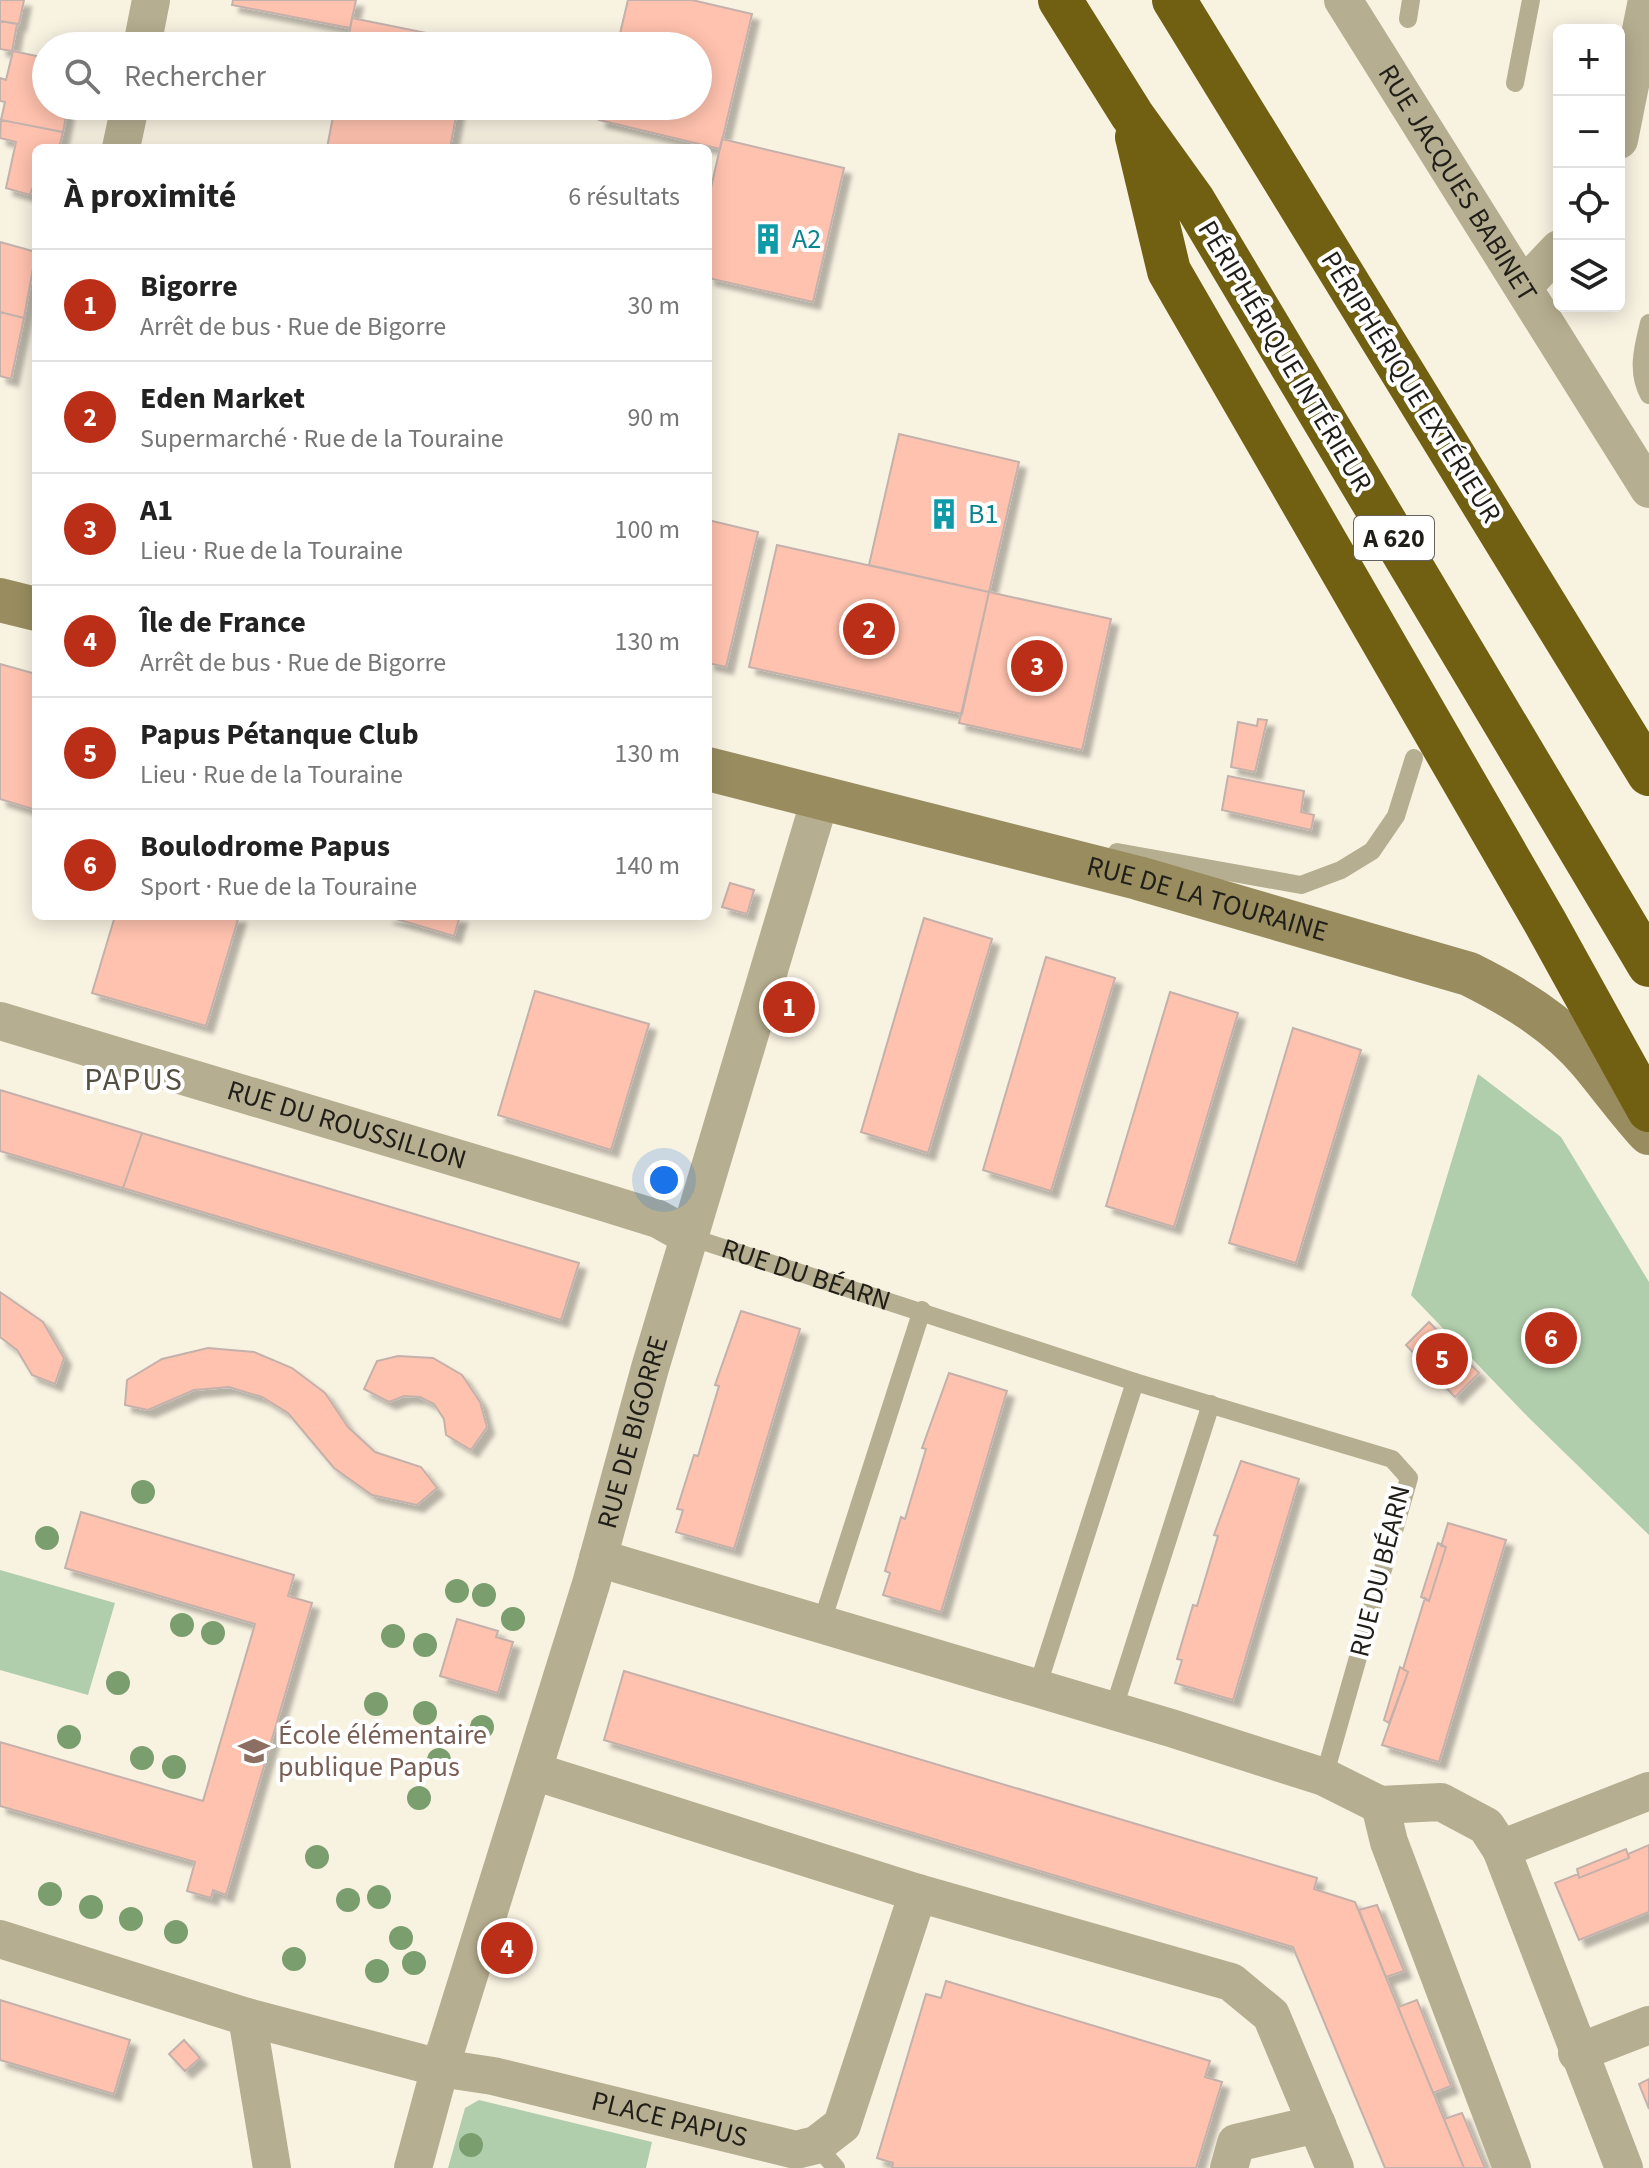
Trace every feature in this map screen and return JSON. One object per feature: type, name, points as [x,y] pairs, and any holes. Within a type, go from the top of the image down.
[{"type":"highway","name":"PÉRIPHÉRIQUE INTÉRIEUR","points":[[1060,0],[1132,115],[1193,200],[1649,965]]},
{"type":"highway","name":"PÉRIPHÉRIQUE EXTÉRIEUR","points":[[1174,0],[1649,774]]},
{"type":"highway","points":[[1132,115],[1169,271],[1545,922],[1649,1110]]},
{"type":"street","points":[[145,32],[151,0]]},
{"type":"street","name":"RUE JACQUES BABINET","points":[[1343,0],[1649,489]]},
{"type":"street","points":[[1625,110],[1647,0]]},
{"type":"street","points":[[122,144],[127,120]]},
{"type":"street","points":[[1523,287],[1553,255]]},
{"type":"street","points":[[0,600],[32,608]]},
{"type":"street","name":"RUE DE LA TOURAINE","points":[[712,770],[1138,878],[1469,974],[1510,994],[1543,1018],[1588,1059],[1649,1133]]},
{"type":"street","name":"RUE DE BIGORRE","points":[[413,2168],[440,2068],[598,1558],[821,796]]},
{"type":"street","name":"RUE DU ROUSSILLON","points":[[0,1021],[658,1219],[690,1237]]},
{"type":"street","points":[[598,1558],[1324,1777],[1380,1805],[1441,1802],[1486,1826],[1501,1849],[1577,2053],[1624,2168]]},
{"type":"street","points":[[533,1771],[918,1893],[1231,1982],[1271,2015],[1335,2168]]},
{"type":"street","points":[[1501,1849],[1649,1791]]},
{"type":"street","points":[[1380,1805],[1389,1842],[1512,2168]]},
{"type":"street","name":"PLACE PAPUS","points":[[0,1939],[247,2017],[440,2068],[493,2076],[826,2156],[842,2125],[918,1893]]},
{"type":"street","points":[[247,2017],[272,2168]]},
{"type":"street","points":[[1577,2053],[1649,2025]]},
{"type":"street","points":[[1229,2168],[1236,2143],[1317,2124]]},
{"type":"lane","points":[[1408,19],[1411,0]]},
{"type":"lane","points":[[1515,83],[1531,0]]},
{"type":"lane","points":[[1649,323],[1645,356],[1645,387],[1649,395]]},
{"type":"lane","points":[[821,796],[1301,885],[1341,870],[1372,851],[1396,816],[1414,758]]},
{"type":"lane","name":"RUE DU BÉARN","points":[[690,1237],[922,1310],[1135,1382],[1392,1459],[1409,1478],[1324,1777]]},
{"type":"lane","name":"RUE DU BÉARN","points":[[821,1625],[922,1310]]},
{"type":"lane","points":[[1037,1688],[1135,1382]]},
{"type":"lane","points":[[1113,1711],[1211,1404]]},
{"type":"green space","points":[[1478,1074],[1561,1137],[1649,1282],[1649,1535],[1528,1417],[1411,1295]]},
{"type":"green space","points":[[0,1570],[115,1603],[88,1695],[0,1670]]},
{"type":"green space","points":[[479,2100],[652,2142],[646,2168],[448,2168],[465,2108]]},
{"type":"building","points":[[0,0],[24,0],[19,24],[0,21]]},
{"type":"building","points":[[233,0],[356,0],[350,28],[232,5]]},
{"type":"building","points":[[628,0],[692,0],[752,14],[720,149],[712,147],[712,144],[699,144],[599,120],[712,120],[712,32],[620,32]]},
{"type":"building","points":[[352,18],[421,32],[350,32]]},
{"type":"building","points":[[0,21],[17,24],[12,51],[0,49]]},
{"type":"building","points":[[13,51],[32,55],[32,120],[65,120],[63,132],[1,120],[5,102],[0,101],[0,78],[6,80]]},
{"type":"building","points":[[1,120],[63,132],[60,144],[32,144],[30,195],[6,188],[16,142],[0,138]]},
{"type":"building","points":[[332,120],[455,120],[451,144],[328,144]]},
{"type":"building","name":"A2","points":[[722,139],[844,168],[813,302],[712,279],[712,183]]},
{"type":"building","points":[[0,242],[32,251],[32,274],[24,318],[0,312]]},
{"type":"building","points":[[0,312],[24,318],[11,379],[0,376]]},
{"type":"building","name":"B1","points":[[899,434],[1019,462],[989,592],[869,565]]},
{"type":"building","points":[[712,521],[758,532],[726,667],[712,664]]},
{"type":"building","points":[[777,545],[989,592],[962,714],[749,667]]},
{"type":"building","points":[[989,592],[1111,619],[1082,750],[959,723]]},
{"type":"building","points":[[0,664],[32,673],[32,809],[0,799]]},
{"type":"building","points":[[1258,719],[1267,720],[1255,772],[1231,767],[1238,722],[1257,726]]},
{"type":"building","points":[[1228,776],[1304,791],[1301,812],[1314,815],[1311,830],[1222,810]]},
{"type":"building","points":[[730,883],[754,890],[747,914],[722,907]]},
{"type":"building","points":[[924,918],[992,939],[928,1153],[861,1132]]},
{"type":"building","points":[[114,920],[238,920],[206,1026],[92,993]]},
{"type":"building","points":[[400,920],[459,920],[454,936]]},
{"type":"building","points":[[1046,957],[1115,978],[1051,1191],[983,1170]]},
{"type":"building","points":[[535,991],[649,1024],[611,1150],[498,1115]]},
{"type":"building","points":[[1170,992],[1238,1013],[1174,1227],[1106,1206]]},
{"type":"building","points":[[1293,1028],[1361,1050],[1296,1263],[1229,1243]]},
{"type":"building","points":[[0,1090],[142,1133],[123,1188],[0,1151]]},
{"type":"building","points":[[142,1133],[579,1263],[561,1320],[123,1188]]},
{"type":"building","points":[[0,1292],[43,1322],[64,1358],[55,1384],[32,1375],[17,1350],[0,1337]]},
{"type":"building","points":[[741,1311],[800,1329],[734,1549],[676,1532],[683,1510],[677,1509],[694,1455],[698,1456],[719,1386],[715,1385]]},
{"type":"building","points":[[1429,1322],[1479,1373],[1455,1397],[1406,1345]]},
{"type":"building","points":[[208,1348],[254,1352],[292,1368],[325,1393],[348,1427],[375,1452],[421,1467],[437,1488],[417,1505],[372,1495],[334,1468],[288,1413],[262,1397],[229,1387],[194,1390],[148,1410],[125,1405],[127,1380],[162,1359]]},
{"type":"building","points":[[398,1356],[433,1358],[462,1375],[480,1402],[487,1427],[471,1450],[446,1435],[444,1419],[434,1404],[420,1397],[404,1396],[389,1402],[364,1389],[377,1361]]},
{"type":"building","points":[[949,1373],[1007,1391],[941,1612],[883,1595],[890,1573],[885,1571],[901,1517],[905,1519],[926,1449],[922,1448]]},
{"type":"building","points":[[1241,1461],[1299,1479],[1233,1700],[1175,1683],[1182,1660],[1177,1659],[1193,1605],[1197,1606],[1218,1536],[1214,1535]]},
{"type":"building","points":[[81,1512],[294,1575],[288,1596],[312,1603],[226,1895],[213,1890],[211,1898],[187,1891],[195,1862],[0,1806],[0,1742],[203,1801],[255,1624],[65,1568]]},
{"type":"building","points":[[1448,1523],[1506,1540],[1439,1762],[1382,1745],[1408,1672],[1403,1669],[1425,1598],[1429,1601],[1446,1547],[1441,1546]]},
{"type":"building","points":[[1438,1543],[1446,1547],[1429,1601],[1421,1597]]},
{"type":"building","points":[[457,1619],[498,1631],[496,1637],[513,1642],[498,1693],[440,1676]]},
{"type":"building","points":[[1400,1667],[1408,1672],[1389,1723],[1384,1720]]},
{"type":"building","points":[[624,1671],[1317,1878],[1314,1889],[1355,1902],[1464,2168],[1385,2168],[1293,1947],[604,1740]]},
{"type":"building","points":[[1649,1845],[1649,1912],[1579,1940],[1555,1883],[1578,1874],[1579,1878],[1629,1858],[1628,1854]]},
{"type":"building","points":[[1626,1849],[1629,1858],[1579,1878],[1577,1869]]},
{"type":"building","points":[[1377,1905],[1404,1971],[1386,1977],[1359,1910]]},
{"type":"building","points":[[946,1981],[1210,2061],[1205,2077],[1222,2082],[1196,2168],[892,2168],[893,2163],[877,2158],[926,1994],[941,1998]]},
{"type":"building","points":[[0,2000],[130,2040],[114,2094],[0,2060]]},
{"type":"building","points":[[1417,2000],[1451,2086],[1433,2093],[1398,2007]]},
{"type":"building","points":[[184,2040],[200,2058],[185,2071],[169,2054]]},
{"type":"building","points":[[1649,2079],[1649,2109],[1639,2084]]},
{"type":"building","points":[[1462,2113],[1485,2168],[1464,2168],[1444,2119]]},
{"type":"place","name":"A2","points":[[768,239]]},
{"type":"place","name":"B1","points":[[944,514]]},
{"type":"place","name":"Eden Market","points":[[869,629]]},
{"type":"place","name":"A1","points":[[1037,666]]},
{"type":"place","name":"Bigorre","points":[[789,1007]]},
{"type":"place","name":"Boulodrome Papus","points":[[1551,1338]]},
{"type":"place","name":"Papus Pétanque Club","points":[[1442,1359]]},
{"type":"place","name":"École élémentaire publique Papus","points":[[254,1751]]},
{"type":"place","name":"Île de France","points":[[507,1948]]},
{"type":"district","name":"PAPUS","points":[[134,1080]]}]
